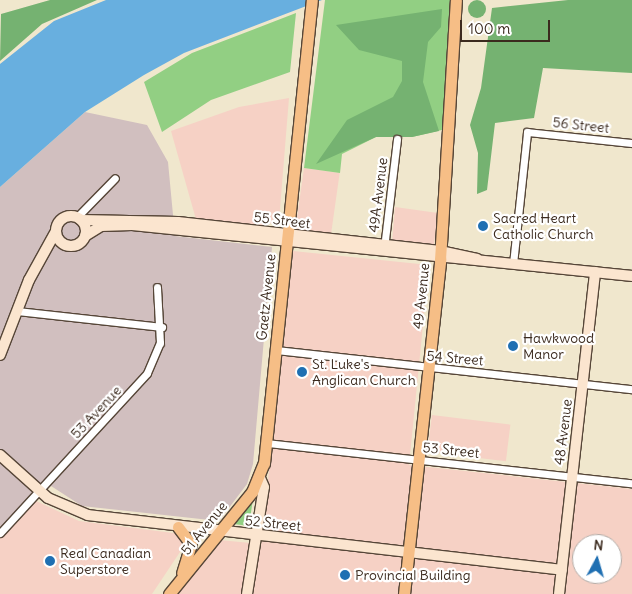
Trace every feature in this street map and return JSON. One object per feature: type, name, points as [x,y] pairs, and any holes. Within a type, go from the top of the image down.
[{"type":"main road","name":"Gaetz Avenue","points":[[260,478],[267,443],[312,0]]},
{"type":"main road","name":"49 Avenue","points":[[404,594],[440,255],[456,0]]},
{"type":"main road","name":"51 Avenue","points":[[169,594],[222,531],[260,478]]},
{"type":"main road","points":[[178,527],[192,546],[178,583]]},
{"type":"street","name":"56 Street","points":[[513,264],[527,132],[632,143]]},
{"type":"street","name":"49A Avenue","points":[[384,249],[397,139]]},
{"type":"street","points":[[0,354],[17,311],[63,218],[79,218],[115,178]]},
{"type":"street","name":"55 Street","points":[[79,218],[129,218],[287,239]]},
{"type":"street","points":[[41,260],[67,245],[80,243],[85,236],[79,218]]},
{"type":"street","name":"55 Street","points":[[85,236],[96,228],[121,225],[287,239],[632,276]]},
{"type":"street","points":[[56,231],[67,245]]},
{"type":"street","name":"48 Avenue","points":[[559,594],[594,272]]},
{"type":"street","name":"53 Avenue","points":[[0,533],[143,380],[155,360],[162,327],[157,287]]},
{"type":"street","points":[[17,311],[162,327]]},
{"type":"street","name":"54 Street","points":[[276,350],[428,369],[632,389]]},
{"type":"street","name":"53 Street","points":[[267,443],[632,483]]},
{"type":"street","name":"52 Street","points":[[0,455],[39,491],[88,515],[178,527],[562,570]]},
{"type":"street","name":"Gaetz Avenue","points":[[247,594],[253,535],[264,487],[260,478]]},
{"type":"shaded area","points":[[289,98],[279,221],[262,226],[197,223],[171,131],[239,107]]},
{"type":"shaded area","points":[[85,112],[147,125],[168,162],[175,236],[272,247],[253,464],[247,484],[219,521],[82,506],[51,486],[0,536],[0,187]]},
{"type":"shaded area","points":[[304,168],[340,173],[331,234],[295,229]]},
{"type":"shaded area","points":[[395,207],[438,213],[434,244],[392,243]]},
{"type":"shaded area","points":[[293,251],[429,265],[409,465],[632,489],[632,594],[173,594],[219,540],[261,544]]},
{"type":"shaded area","points":[[432,415],[510,425],[506,461],[427,452]]},
{"type":"shaded area","points":[[34,500],[79,521],[181,534],[184,546],[152,594],[0,594],[0,536]]},
{"type":"green space","points":[[50,0],[97,0],[42,24],[0,61],[1,14]]},
{"type":"green space","points":[[325,0],[451,0],[446,129],[412,137],[376,137],[342,154],[340,173],[304,168]]},
{"type":"green space","points":[[477,0],[483,3],[486,9],[483,15],[477,18],[471,15],[468,9],[471,3]]},
{"type":"green space","points":[[568,0],[632,0],[632,73],[543,68],[534,118],[495,123],[487,190],[477,194],[478,153],[470,125],[481,88],[492,8]]},
{"type":"green space","points":[[442,9],[441,27],[428,42],[423,82],[439,131],[412,137],[376,137],[316,164],[347,120],[393,97],[402,81],[402,61],[359,50],[336,25]]},
{"type":"green space","points":[[296,13],[290,72],[211,100],[162,132],[144,82],[192,53]]},
{"type":"green space","points":[[253,499],[249,526],[234,524],[251,503]]},
{"type":"water","points":[[106,0],[322,0],[184,53],[144,75],[85,112],[0,187],[0,64],[54,21]]},
{"type":"place","name":"Sacred Heart Catholic Church","points":[[483,226]]},
{"type":"place","name":"Hawkwood Manor","points":[[513,346]]},
{"type":"place","name":"St. Luke's Anglican Church","points":[[302,372]]},
{"type":"place","name":"Real Canadian Superstore","points":[[50,561]]},
{"type":"place","name":"Provincial Building","points":[[345,575]]}]
